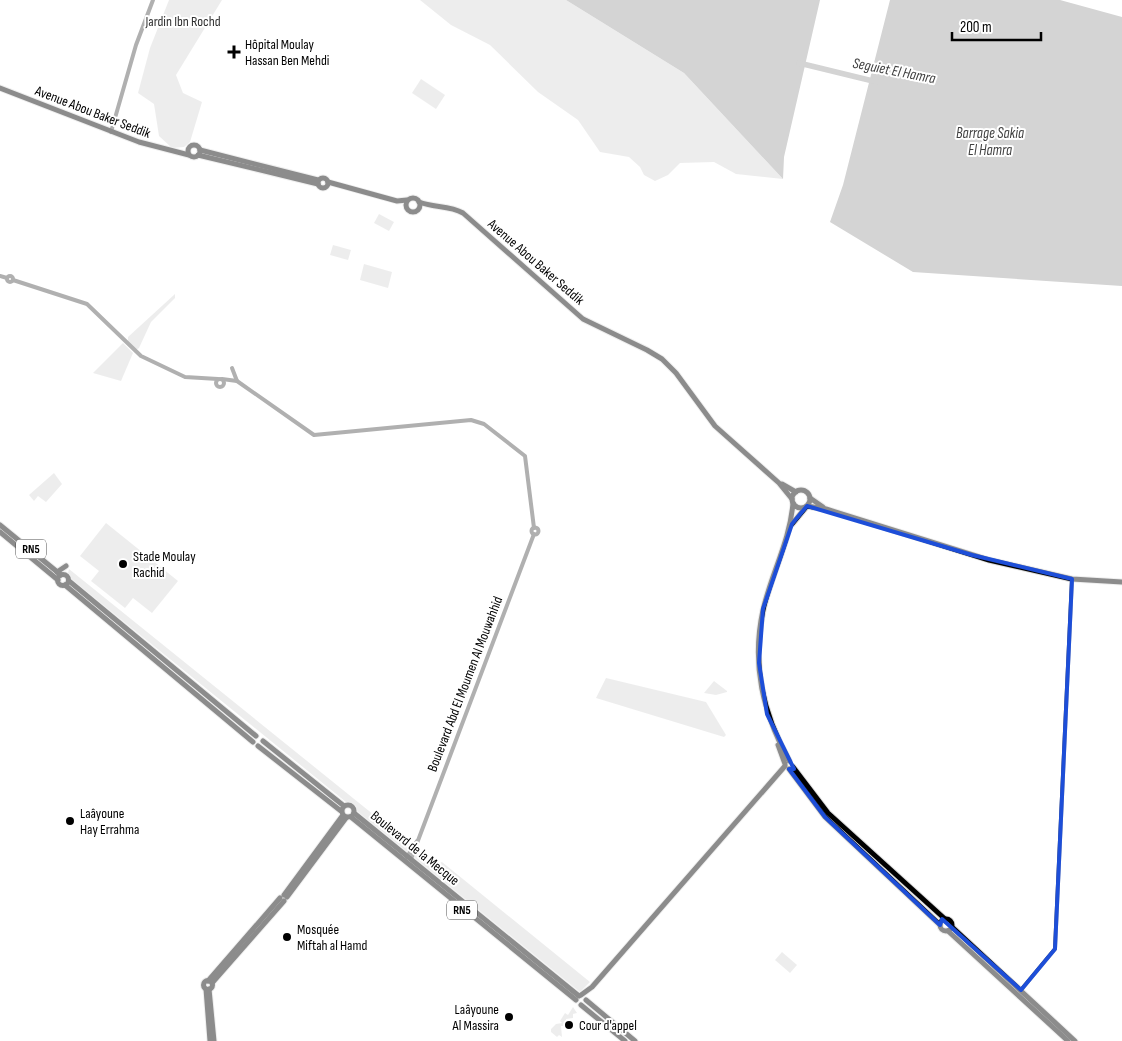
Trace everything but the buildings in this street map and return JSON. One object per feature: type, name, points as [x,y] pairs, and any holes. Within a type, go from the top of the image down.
[{"type":"main road","name":"Avenue Abou Baker Seddik","points":[[0,88],[111,132],[157,148],[179,151],[189,155]]},
{"type":"main road","points":[[179,151],[196,145],[199,153]]},
{"type":"main road","points":[[189,146],[189,155],[193,157],[199,153],[318,182],[322,188],[327,184]]},
{"type":"main road","points":[[318,182],[323,178],[327,184],[407,203],[411,211],[418,209],[419,202]]},
{"type":"main road","name":"Avenue Abou Baker Seddik","points":[[407,203],[415,198],[428,206],[450,208],[463,213],[576,313],[662,359],[676,373],[715,426],[779,483],[793,501]]},
{"type":"main road","name":"Avenue Abou Baker Seddik","points":[[418,209],[428,206]]},
{"type":"main road","name":"Avenue Abou Baker Seddik","points":[[779,483],[796,492]]},
{"type":"main road","points":[[826,509],[810,498],[804,491],[796,492],[793,501],[792,524],[763,610],[758,649],[767,714],[788,766],[825,817],[940,924],[941,930],[950,929],[1075,1041]]},
{"type":"main road","points":[[792,524],[810,498]]},
{"type":"main road","points":[[793,501],[799,508],[806,506],[826,509],[972,555],[1072,579],[1122,582]]},
{"type":"main road","name":"RN5","points":[[0,525],[59,576],[61,585],[67,583]]},
{"type":"main road","name":"RN5","points":[[0,532],[59,576],[66,575],[67,583],[256,736],[260,736],[263,741]]},
{"type":"main road","points":[[59,576],[66,566]]},
{"type":"main road","name":"Boulevard de la Mecque","points":[[67,583],[256,744],[409,858],[635,1041]]},
{"type":"main road","points":[[256,736],[256,744],[263,741]]},
{"type":"main road","name":"Boulevard de la Mecque","points":[[263,741],[523,960],[581,998]]},
{"type":"main road","points":[[625,1041],[581,1005],[581,998],[770,783],[788,766]]},
{"type":"main road","points":[[788,766],[828,813],[945,919],[951,922],[950,929]]},
{"type":"main road","points":[[212,1041],[208,989],[204,984],[210,982],[284,898],[347,813]]},
{"type":"main road","points":[[940,924],[945,919]]},
{"type":"main road","points":[[950,929],[1068,1041]]},
{"type":"street","points":[[111,132],[141,28],[153,0]]},
{"type":"street","points":[[0,276],[7,278],[9,282],[13,280],[87,304],[138,355],[185,377],[237,381]]},
{"type":"street","points":[[232,368],[237,381]]},
{"type":"street","points":[[219,380],[224,386]]},
{"type":"street","points":[[219,380],[219,387],[237,381]]},
{"type":"street","name":"Boulevard Abd El Moumen Al Mouwahhid","points":[[237,381],[314,435],[470,420],[482,422],[525,456],[534,528],[532,531],[534,534],[417,842],[409,858]]},
{"type":"street","points":[[1020,990],[1055,949],[1072,579]]},
{"type":"highlighted area","points":[[807,506],[972,555],[1072,579],[1055,949],[1021,990],[942,919],[940,925],[825,817],[789,769],[794,769],[767,714],[759,663],[763,609],[792,524]]},
{"type":"green space","name":"Jardin Ibn Rochd","points":[[169,0],[222,0],[176,75],[183,93],[202,102],[190,142],[184,147],[172,148],[159,136],[154,104],[138,93],[150,48]]},
{"type":"green space","points":[[420,0],[566,0],[684,73],[783,179],[736,174],[714,162],[680,163],[668,175],[655,181],[644,175],[640,167],[629,157],[600,152],[578,120],[538,92],[490,45],[451,25]]},
{"type":"green space","points":[[421,79],[445,95],[436,109],[412,93]]},
{"type":"green space","points":[[379,214],[394,222],[389,231],[374,223]]},
{"type":"green space","points":[[333,245],[351,250],[348,260],[330,255]]},
{"type":"green space","points":[[364,264],[392,272],[388,288],[360,280]]},
{"type":"green space","points":[[175,294],[175,298],[151,322],[139,348],[136,350],[128,341],[128,337]]},
{"type":"green space","points":[[123,343],[133,353],[121,381],[93,373]]},
{"type":"green space","points":[[54,473],[62,484],[46,502],[38,496],[34,501],[29,495]]},
{"type":"green space","name":"Stade Moulay Rachid","points":[[106,523],[178,581],[152,613],[133,598],[125,608],[91,581],[99,571],[80,556]]},
{"type":"green space","points":[[69,569],[436,865],[442,862],[590,982],[580,992],[70,578]]},
{"type":"green space","points":[[606,678],[706,702],[726,735],[724,737],[596,698]]},
{"type":"green space","points":[[714,681],[727,692],[716,695],[704,693]]},
{"type":"green space","points":[[782,952],[797,965],[790,973],[775,960]]},
{"type":"green space","points":[[573,1007],[577,1013],[573,1014],[573,1018],[566,1019],[566,1026],[561,1026],[562,1037],[559,1035],[557,1037],[551,1032],[551,1029],[556,1024],[562,1023],[560,1021],[565,1013],[568,1015]]},
{"type":"water","points":[[566,0],[820,0],[784,157],[783,179],[684,73]]},
{"type":"water","name":"Barrage Sakia El Hamra","points":[[890,0],[1060,0],[1122,17],[1122,286],[913,272],[830,222],[843,185]]},
{"type":"waterway","name":"Seguiet El Hamra","points":[[799,63],[877,82]]},
{"type":"place","name":"Hôpital Moulay Hassan Ben Mehdi","points":[[234,52]]},
{"type":"place","name":"Stade Moulay Rachid","points":[[123,564]]},
{"type":"place","name":"Laâyoune Hay Errahma","points":[[70,821]]},
{"type":"place","name":"Mosquée Miftah al Hamd","points":[[287,937]]},
{"type":"place","name":"Laâyoune Al Massira","points":[[509,1017]]},
{"type":"place","name":"Cour d'appel","points":[[569,1025]]}]
